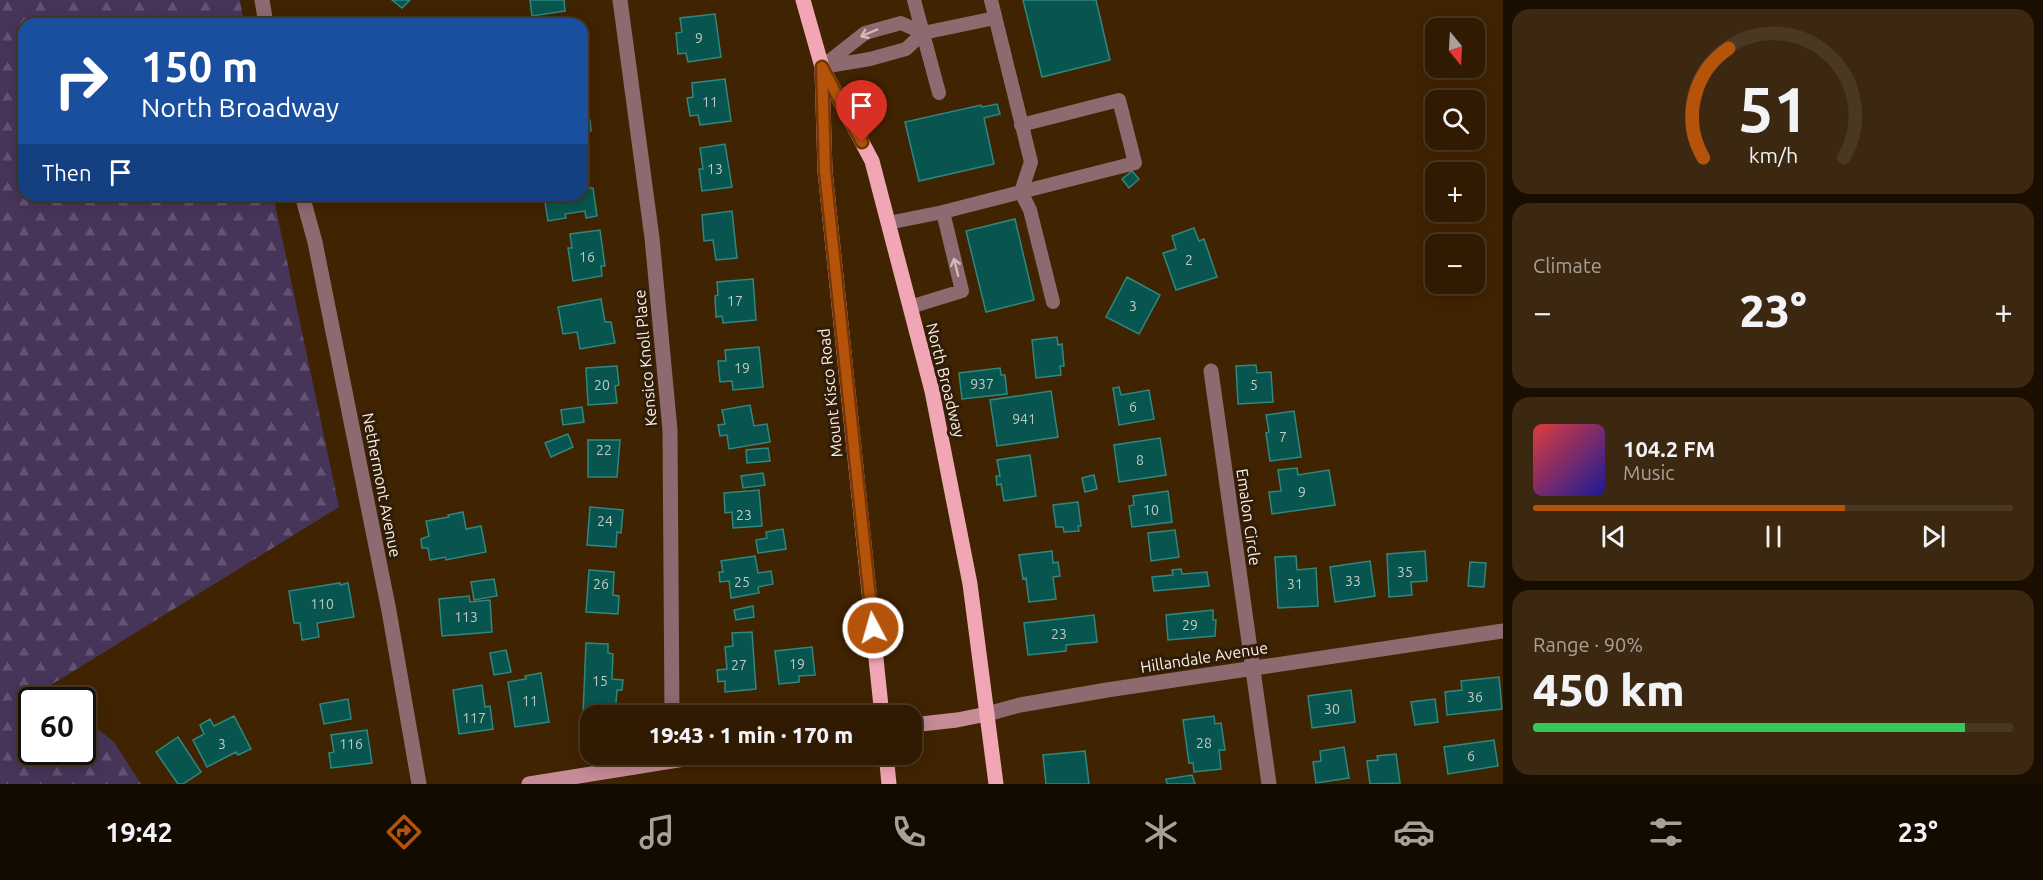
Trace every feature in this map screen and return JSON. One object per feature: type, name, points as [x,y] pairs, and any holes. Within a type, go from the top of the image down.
[{"type":"main road","name":"North Broadway","points":[[803,0],[822,67],[872,161],[932,391],[970,584],[996,784]]},
{"type":"main road","name":"Mount Kisco Road","points":[[822,67],[825,171],[881,705]]},
{"type":"main road","points":[[887,765],[889,784]]},
{"type":"street","points":[[262,0],[265,18]]},
{"type":"street","name":"Kensico Knoll Place","points":[[620,0],[652,237],[670,430],[672,705]]},
{"type":"street","name":"Nethermont Avenue","points":[[304,201],[315,242],[389,612],[419,784]]},
{"type":"street","name":"Emalon Circle","points":[[1211,371],[1269,784]]},
{"type":"street","name":"Hillandale Avenue","points":[[922,724],[1252,667],[1503,631]]},
{"type":"street","points":[[529,784],[634,765]]},
{"type":"lane","points":[[914,0],[939,93]]},
{"type":"lane","points":[[991,0],[1031,162],[1020,192],[1030,210],[1053,302]]},
{"type":"lane","points":[[822,67],[870,59],[906,49],[923,33],[995,18]]},
{"type":"lane","points":[[822,67],[865,33],[901,23],[923,33]]},
{"type":"lane","points":[[888,223],[943,213],[1135,163],[1119,100],[1021,125]]},
{"type":"lane","points":[[910,307],[962,291],[943,213]]},
{"type":"green space","points":[[0,0],[240,0],[243,18],[18,18],[18,201],[274,201],[339,507],[48,687],[18,687],[18,765],[96,765],[96,727],[114,742],[141,784],[0,784]]},
{"type":"building","points":[[392,0],[410,0],[402,8]]},
{"type":"building","points":[[530,0],[564,0],[565,11],[532,16]]},
{"type":"building","points":[[1023,0],[1096,0],[1110,60],[1042,77]]},
{"type":"building","points":[[715,14],[721,57],[688,62],[686,53],[678,54],[676,33],[682,32],[680,18]]},
{"type":"building","points":[[725,79],[731,121],[700,125],[698,115],[690,116],[687,98],[693,97],[692,83]]},
{"type":"building","points":[[997,104],[1000,114],[984,118],[994,164],[919,181],[905,122],[981,105],[982,107]]},
{"type":"building","points":[[588,120],[590,120],[591,131],[588,132]]},
{"type":"building","points":[[725,144],[732,187],[702,191],[699,169],[703,169],[700,148]]},
{"type":"building","points":[[1132,171],[1139,179],[1129,188],[1122,179]]},
{"type":"building","points":[[588,183],[589,188],[593,188],[597,216],[586,218],[585,211],[565,214],[566,218],[548,221],[545,202],[588,201]]},
{"type":"building","points":[[732,211],[737,258],[716,260],[713,240],[704,241],[702,215]]},
{"type":"building","points":[[1015,219],[1034,300],[986,312],[966,231]]},
{"type":"building","points":[[1194,228],[1199,241],[1204,239],[1217,277],[1176,290],[1163,253],[1176,249],[1172,236]]},
{"type":"building","points":[[600,230],[605,266],[601,266],[602,276],[573,281],[568,248],[572,248],[570,234]]},
{"type":"building","points":[[1127,277],[1160,295],[1139,334],[1106,317]]},
{"type":"building","points":[[753,279],[756,320],[723,323],[722,316],[716,317],[717,282]]},
{"type":"building","points":[[601,299],[605,322],[611,322],[615,343],[580,349],[577,332],[563,334],[558,307]]},
{"type":"building","points":[[1057,337],[1058,345],[1062,344],[1064,366],[1060,366],[1061,375],[1036,378],[1032,340]]},
{"type":"building","points":[[759,347],[763,387],[733,390],[732,381],[720,382],[718,361],[726,361],[725,350]]},
{"type":"building","points":[[1256,365],[1257,373],[1271,372],[1273,402],[1238,404],[1236,366]]},
{"type":"building","points":[[617,366],[619,385],[615,386],[617,403],[588,405],[586,368]]},
{"type":"building","points":[[1000,368],[1001,375],[1005,375],[1007,394],[962,399],[959,373]]},
{"type":"building","points":[[1119,387],[1121,395],[1149,390],[1154,419],[1119,425],[1113,388]]},
{"type":"building","points":[[1051,391],[1058,437],[997,446],[990,400]]},
{"type":"building","points":[[750,405],[754,426],[767,424],[770,442],[729,449],[727,435],[720,436],[718,425],[725,424],[722,410]]},
{"type":"building","points":[[582,407],[584,422],[563,425],[561,410]]},
{"type":"building","points":[[1294,411],[1301,457],[1270,461],[1266,415]]},
{"type":"building","points":[[568,434],[573,447],[551,457],[545,443]]},
{"type":"building","points":[[1160,438],[1166,475],[1119,482],[1114,445]]},
{"type":"building","points":[[588,440],[620,440],[617,477],[588,477]]},
{"type":"building","points":[[768,448],[770,461],[747,463],[746,450]]},
{"type":"building","points":[[1030,455],[1036,496],[1004,501],[1001,484],[997,485],[996,476],[1000,476],[997,460]]},
{"type":"building","points":[[1297,468],[1298,475],[1329,470],[1335,505],[1272,514],[1269,492],[1281,491],[1278,470]]},
{"type":"building","points":[[763,473],[765,485],[743,488],[741,476]]},
{"type":"building","points":[[1094,475],[1097,489],[1085,492],[1082,478]]},
{"type":"building","points":[[759,490],[762,526],[733,528],[732,512],[725,513],[724,493]]},
{"type":"building","points":[[1168,491],[1172,522],[1132,527],[1129,506],[1134,505],[1133,496]]},
{"type":"building","points":[[1078,502],[1081,526],[1078,526],[1079,531],[1064,532],[1063,527],[1056,527],[1053,505]]},
{"type":"building","points":[[590,507],[623,510],[621,533],[617,532],[616,547],[587,545]]},
{"type":"building","points":[[463,512],[466,529],[481,526],[486,552],[446,560],[445,557],[430,560],[428,548],[422,548],[421,539],[429,536],[426,521]]},
{"type":"building","points":[[783,529],[786,549],[758,553],[756,540],[767,538],[766,532]]},
{"type":"building","points":[[1175,530],[1179,557],[1151,561],[1148,533]]},
{"type":"building","points":[[1052,551],[1053,563],[1058,562],[1060,576],[1053,577],[1056,599],[1029,602],[1026,578],[1023,579],[1019,555]]},
{"type":"building","points":[[1425,551],[1427,581],[1411,582],[1412,595],[1389,597],[1387,554]]},
{"type":"building","points":[[755,556],[758,573],[771,571],[773,584],[758,587],[759,593],[731,598],[729,581],[720,582],[719,572],[723,572],[721,561]]},
{"type":"building","points":[[1296,556],[1297,570],[1316,568],[1318,606],[1278,608],[1275,557]]},
{"type":"building","points":[[1370,561],[1375,596],[1335,602],[1330,567]]},
{"type":"building","points":[[1470,562],[1486,563],[1484,587],[1468,586]]},
{"type":"building","points":[[1181,569],[1182,574],[1207,572],[1209,586],[1154,591],[1152,577],[1173,575],[1172,570]]},
{"type":"building","points":[[589,570],[614,572],[613,595],[619,596],[618,614],[586,612]]},
{"type":"building","points":[[494,579],[497,596],[474,600],[471,582]]},
{"type":"building","points":[[340,583],[340,585],[348,583],[354,617],[317,623],[319,637],[302,640],[300,623],[294,623],[289,591]]},
{"type":"building","points":[[469,596],[470,602],[490,600],[492,632],[442,636],[439,599]]},
{"type":"building","points":[[753,606],[754,617],[736,620],[734,610]]},
{"type":"building","points":[[1213,610],[1213,620],[1216,620],[1215,636],[1168,640],[1166,615]]},
{"type":"building","points":[[1094,615],[1097,642],[1066,645],[1066,651],[1028,655],[1024,623]]},
{"type":"building","points":[[752,632],[756,689],[725,692],[725,681],[718,682],[717,670],[727,669],[725,647],[733,646],[732,633]]},
{"type":"building","points":[[586,643],[608,644],[608,653],[613,654],[612,679],[623,680],[622,690],[617,690],[616,705],[583,705]]},
{"type":"building","points":[[812,647],[815,675],[799,676],[799,682],[779,684],[775,651]]},
{"type":"building","points":[[506,650],[511,672],[494,675],[490,653]]},
{"type":"building","points":[[541,673],[549,722],[515,727],[508,682],[526,679],[525,676]]},
{"type":"building","points":[[1499,677],[1502,709],[1447,715],[1445,692],[1462,690],[1461,681]]},
{"type":"building","points":[[482,685],[485,707],[490,706],[493,729],[459,734],[453,690]]},
{"type":"building","points":[[1351,690],[1355,722],[1312,728],[1308,696]]},
{"type":"building","points":[[348,699],[351,719],[324,724],[320,704]]},
{"type":"building","points":[[1435,699],[1438,722],[1415,725],[1411,702]]},
{"type":"building","points":[[234,716],[251,749],[238,755],[236,752],[207,767],[193,740],[204,734],[200,725],[210,719],[214,726]]},
{"type":"building","points":[[1214,716],[1215,724],[1221,723],[1225,750],[1219,750],[1221,769],[1194,772],[1193,763],[1189,763],[1183,720]]},
{"type":"building","points":[[367,730],[372,763],[331,768],[329,753],[334,752],[331,735]]},
{"type":"building","points":[[178,737],[201,772],[183,784],[178,784],[156,752]]},
{"type":"building","points":[[1494,740],[1498,766],[1448,774],[1444,747]]},
{"type":"building","points":[[1344,747],[1349,778],[1316,783],[1313,762],[1321,761],[1320,751]]},
{"type":"building","points":[[1085,751],[1089,784],[1046,784],[1043,755]]},
{"type":"building","points":[[1396,754],[1400,783],[1370,784],[1367,761],[1378,760],[1377,756]]},
{"type":"building","points":[[1192,775],[1195,784],[1167,784],[1166,779]]},
{"type":"route","points":[[862,142],[822,67],[825,171],[873,628]]}]
